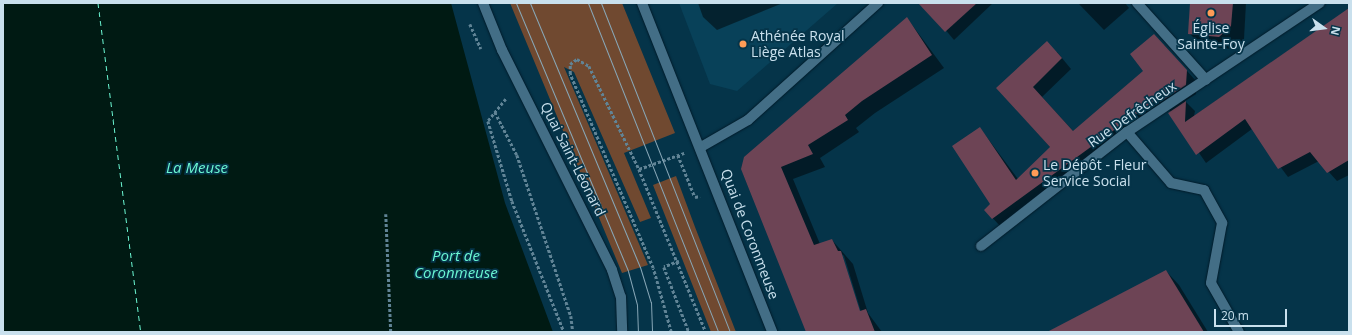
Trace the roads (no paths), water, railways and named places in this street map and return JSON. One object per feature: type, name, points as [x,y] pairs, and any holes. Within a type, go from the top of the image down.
[{"type":"street","name":"Quai Saint-Léonard","points":[[483,3],[502,50],[612,270],[621,297],[622,332]]},
{"type":"street","points":[[642,3],[701,147],[748,120],[878,3]]},
{"type":"street","points":[[1137,3],[1206,80]]},
{"type":"street","name":"Rue Defrêcheux","points":[[981,246],[1127,132],[1320,3]]},
{"type":"street","points":[[1127,132],[1171,183],[1204,190],[1222,222],[1211,282],[1239,332]]},
{"type":"street","name":"Quai de Coronmeuse","points":[[701,147],[772,332]]},
{"type":"water","name":"La Meuse","points":[[3,3],[451,3],[505,203],[553,332],[3,332]]},
{"type":"tram line","points":[[516,3],[628,271],[637,305],[638,332]]},
{"type":"tram line","points":[[530,3],[640,267],[651,302],[652,332]]},
{"type":"tram line","points":[[588,3],[718,332]]},
{"type":"tram line","points":[[601,3],[730,332]]},
{"type":"place","name":"Église Sainte-Foy","points":[[1211,13]]},
{"type":"place","name":"Athénée Royal Liège Atlas","points":[[743,44]]},
{"type":"place","name":"Le Dépôt - Fleur Service Social","points":[[1035,173]]},
{"type":"water label","name":"Port de Coronmeuse","points":[[456,264]]}]
